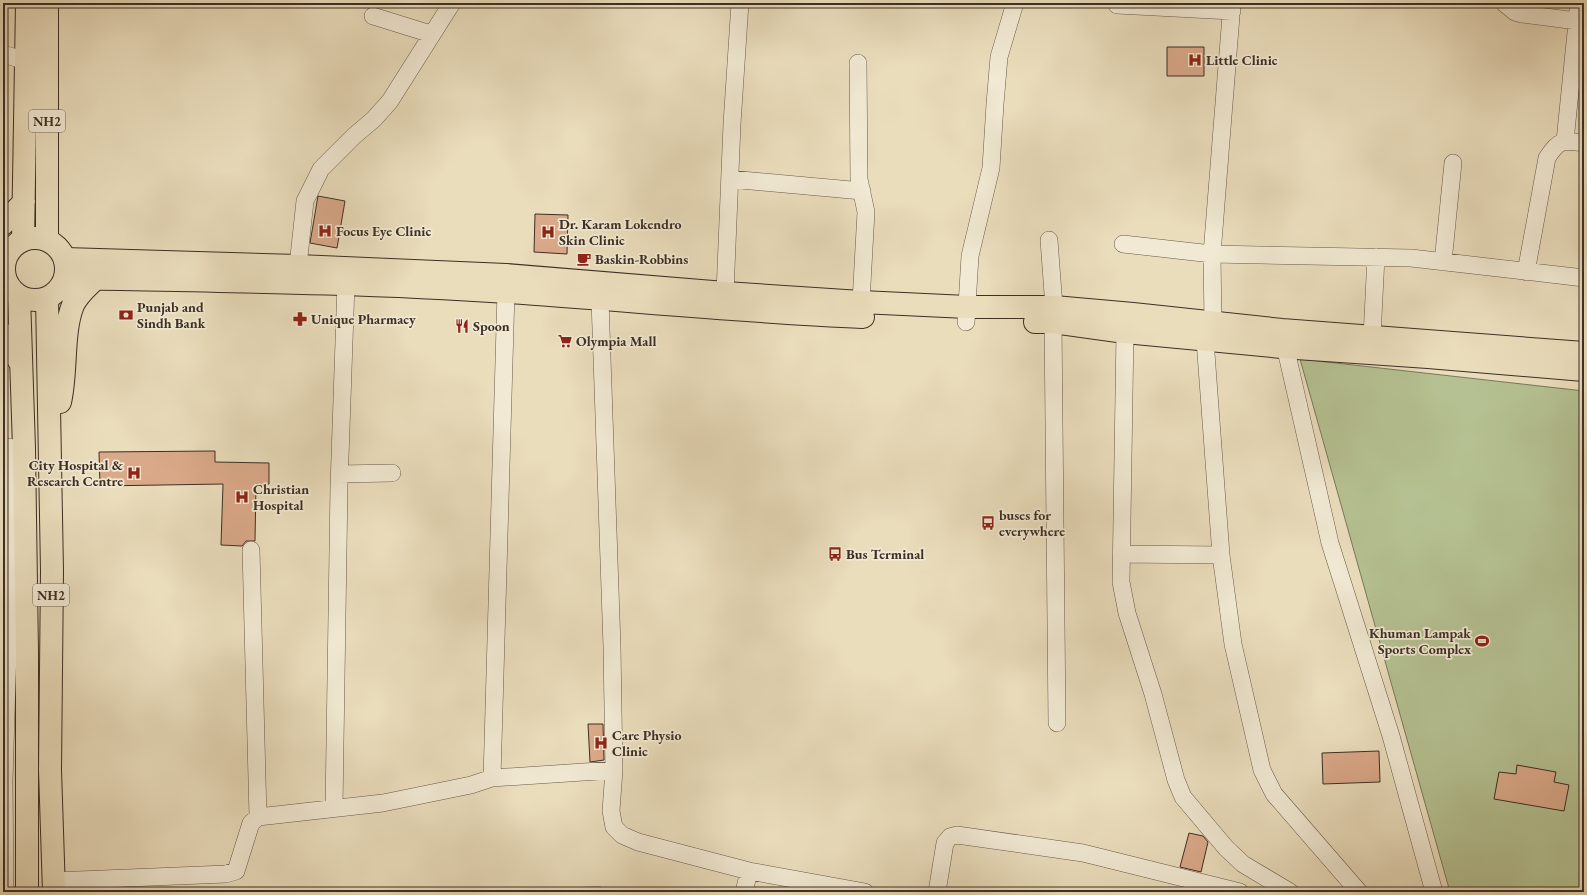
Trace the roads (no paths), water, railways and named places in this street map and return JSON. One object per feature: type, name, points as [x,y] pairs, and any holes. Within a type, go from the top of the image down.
[{"type":"main road","name":"NH2","points":[[23,240],[27,3]]},
{"type":"main road","name":"NH2","points":[[46,240],[47,3]]},
{"type":"main road","points":[[3,224],[24,202]]},
{"type":"main road","points":[[35,238],[46,240],[55,244],[61,251],[65,269],[61,287],[55,294],[47,298],[28,300],[7,278],[8,253],[14,245],[23,240],[35,238]]},
{"type":"main road","points":[[65,269],[298,266],[506,275],[676,297],[790,314],[1133,314],[1209,332]]},
{"type":"main road","points":[[65,269],[95,279],[346,284],[506,292],[600,300],[676,297],[725,293],[861,302],[966,314]]},
{"type":"main road","name":"NH2","points":[[7,278],[21,365],[12,447],[27,653],[28,892]]},
{"type":"main road","points":[[50,446],[61,400],[69,320],[74,304],[80,294],[95,279]]},
{"type":"main road","name":"NH2","points":[[47,298],[52,571],[50,770],[54,886]]},
{"type":"main road","points":[[1054,315],[1125,332],[1209,332],[1284,339],[1428,357],[1584,370]]},
{"type":"main road","points":[[3,334],[21,365]]},
{"type":"main road","points":[[1284,339],[1372,337],[1584,353]]},
{"type":"street","points":[[298,266],[305,201],[321,169],[354,136],[374,119],[390,101],[452,3]]},
{"type":"street","points":[[725,293],[740,3]]},
{"type":"street","points":[[966,314],[970,256],[991,168],[1000,57],[1015,3]]},
{"type":"street","points":[[1504,3],[1515,12],[1522,14],[1577,21]]},
{"type":"street","points":[[1565,141],[1579,3]]},
{"type":"street","points":[[1117,5],[1232,7],[1212,254],[1209,332],[1221,555],[1233,644],[1262,770],[1274,794],[1359,892]]},
{"type":"street","points":[[373,16],[432,34]]},
{"type":"street","points":[[3,54],[26,61]]},
{"type":"street","points":[[858,63],[859,180],[866,212],[861,302]]},
{"type":"street","points":[[1526,272],[1546,158],[1554,148],[1565,141],[1584,143]]},
{"type":"street","points":[[1443,262],[1453,163]]},
{"type":"street","points":[[730,179],[862,191]]},
{"type":"street","points":[[1049,240],[1054,315],[1057,723]]},
{"type":"street","points":[[1123,244],[1212,254],[1411,258],[1584,278]]},
{"type":"street","points":[[1372,337],[1376,284],[1376,257]]},
{"type":"street","points":[[334,808],[339,474],[346,284]]},
{"type":"street","points":[[492,778],[506,292]]},
{"type":"street","points":[[600,300],[612,647],[614,770],[611,811],[614,827],[622,835],[638,842],[749,871],[865,892]]},
{"type":"street","points":[[1125,332],[1121,582],[1127,613],[1153,694],[1176,780],[1183,797],[1226,848],[1243,864],[1290,892]]},
{"type":"street","points":[[1284,339],[1330,543],[1391,736],[1434,892]]},
{"type":"street","points":[[4,892],[4,781],[12,447]]},
{"type":"street","points":[[339,474],[392,473]]},
{"type":"street","points":[[251,550],[258,817]]},
{"type":"street","points":[[1121,554],[1221,555]]},
{"type":"street","points":[[54,886],[226,874],[236,871],[251,823],[258,817],[383,803],[471,785],[492,778],[614,770]]},
{"type":"street","points":[[937,892],[945,843],[950,837],[957,835],[1082,853],[1188,885],[1240,892]]},
{"type":"street","points":[[744,892],[749,871]]},
{"type":"place","name":"Little Clinic","points":[[1195,60]]},
{"type":"place","name":"Focus Eye Clinic","points":[[325,231]]},
{"type":"place","name":"Dr. Karam Lokendro Skin Clinic","points":[[548,232]]},
{"type":"place","name":"Baskin-Robbins","points":[[584,259]]},
{"type":"place","name":"Punjab and Sindh Bank","points":[[126,315]]},
{"type":"place","name":"Unique Pharmacy","points":[[300,319]]},
{"type":"place","name":"Spoon","points":[[462,326]]},
{"type":"place","name":"Olympia Mall","points":[[565,341]]},
{"type":"place","name":"City Hospital & Research Centre","points":[[134,473]]},
{"type":"place","name":"Christian Hospital","points":[[242,497]]},
{"type":"place","name":"buses for everywhere","points":[[988,523]]},
{"type":"place","name":"Bus Terminal","points":[[835,554]]},
{"type":"place","name":"Khuman Lampak Sports Complex","points":[[1482,641]]},
{"type":"place","name":"Care Physio Clinic","points":[[601,743]]}]
